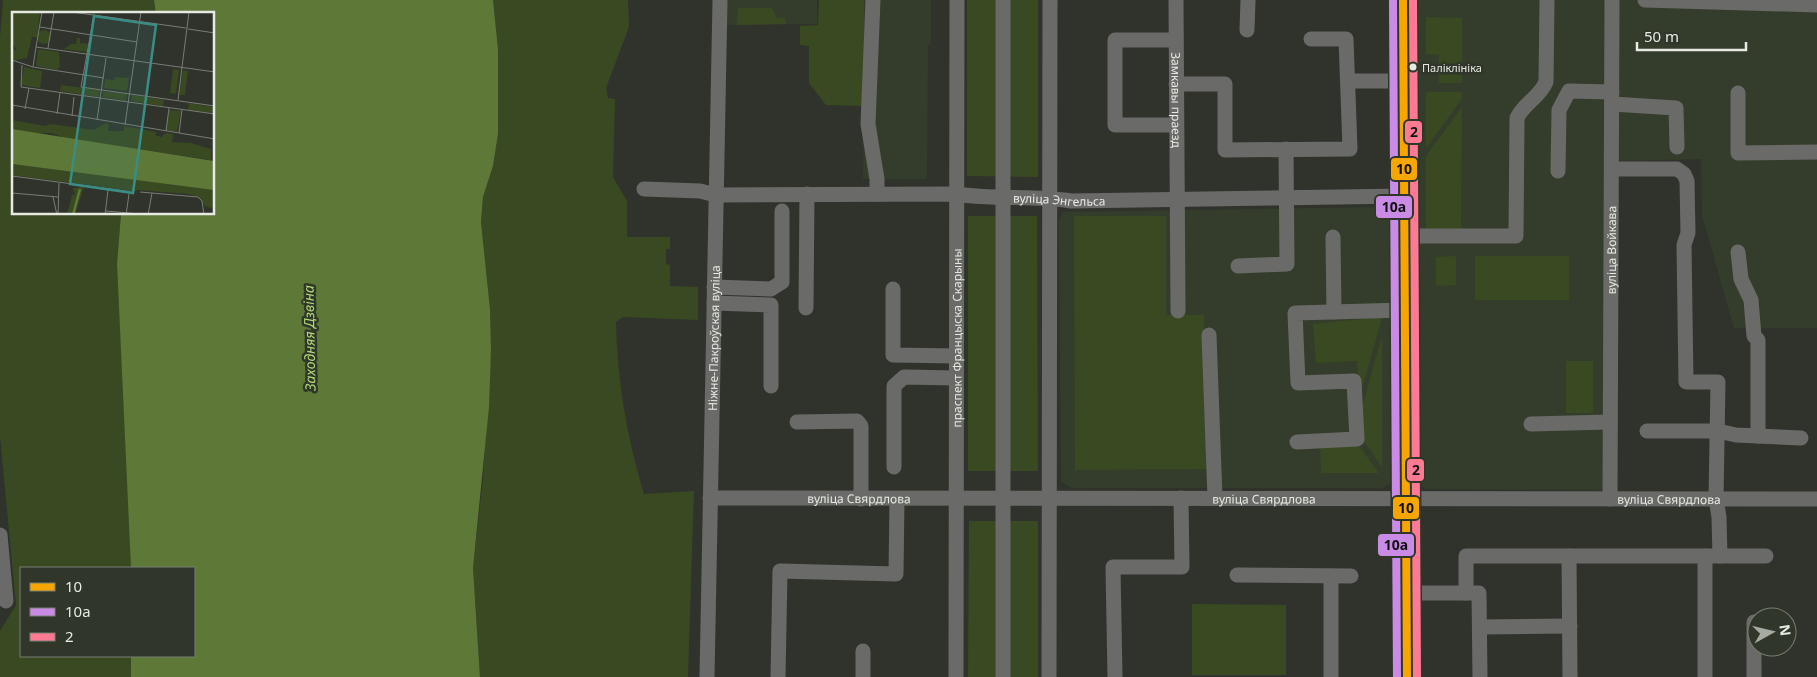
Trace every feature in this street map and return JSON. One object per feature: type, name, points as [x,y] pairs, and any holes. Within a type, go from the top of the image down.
[{"type":"main road","points":[[1403,0],[1407,677]]},
{"type":"street","name":"Ніжне-Пакроўская вуліца","points":[[707,677],[720,0]]},
{"type":"street","points":[[873,0],[868,124],[877,179],[877,194]]},
{"type":"street","name":"праспект Францыска Скарыны","points":[[956,0],[956,677]]},
{"type":"street","points":[[1003,0],[1003,677]]},
{"type":"street","points":[[1049,677],[1050,0]]},
{"type":"street","name":"Замкавы праезд","points":[[1176,0],[1178,311]]},
{"type":"street","points":[[1248,0],[1248,30]]},
{"type":"street","points":[[1405,236],[1516,236],[1517,118],[1522,108],[1541,92],[1546,82],[1547,0]]},
{"type":"street","name":"вуліца Войкава","points":[[1610,499],[1612,0]]},
{"type":"street","points":[[1645,0],[1817,5]]},
{"type":"street","points":[[1176,84],[1224,84],[1225,150],[1350,149],[1349,80],[1346,39],[1311,39]]},
{"type":"street","points":[[1176,40],[1115,40],[1115,125],[1176,125]]},
{"type":"street","points":[[1349,80],[1404,81]]},
{"type":"street","points":[[1558,171],[1559,110],[1569,91],[1676,108],[1677,147]]},
{"type":"street","points":[[1738,93],[1738,153],[1817,152]]},
{"type":"street","points":[[1238,266],[1287,264],[1286,149]]},
{"type":"street","points":[[1612,168],[1677,169],[1684,174],[1687,181],[1688,233],[1684,245],[1686,382],[1718,382],[1716,499],[1719,517],[1713,556],[1706,677]]},
{"type":"street","name":"вуліца Энгельса","points":[[644,189],[700,191],[716,195],[956,194],[977,197],[1049,198],[1070,201],[1404,196]]},
{"type":"street","points":[[806,308],[807,194]]},
{"type":"street","points":[[714,287],[771,289],[782,282],[782,211]]},
{"type":"street","points":[[1333,237],[1334,312]]},
{"type":"street","points":[[1738,252],[1741,279],[1751,300],[1754,336],[1758,340],[1758,436]]},
{"type":"street","points":[[893,289],[893,356],[956,356]]},
{"type":"street","points":[[714,304],[771,304],[771,386]]},
{"type":"street","points":[[1297,442],[1357,439],[1354,381],[1298,383],[1295,313],[1405,310]]},
{"type":"street","points":[[1209,335],[1215,498]]},
{"type":"street","points":[[894,466],[894,386],[904,378],[956,378]]},
{"type":"street","points":[[797,422],[857,421],[862,426],[861,499]]},
{"type":"street","points":[[1531,424],[1610,422]]},
{"type":"street","points":[[1647,431],[1718,431],[1736,436],[1801,438]]},
{"type":"street","name":"вуліца Свярдлова","points":[[710,498],[897,500],[1002,498],[1817,499]]},
{"type":"street","points":[[1115,677],[1113,567],[1182,568],[1181,498]]},
{"type":"street","points":[[778,677],[780,572],[896,574],[897,500]]},
{"type":"street","points":[[0,535],[6,601]]},
{"type":"street","points":[[1466,593],[1466,556],[1766,556]]},
{"type":"street","points":[[1569,556],[1570,677]]},
{"type":"street","points":[[1237,575],[1351,576]]},
{"type":"street","points":[[1331,576],[1331,677]]},
{"type":"street","points":[[1407,594],[1479,593],[1480,677]]},
{"type":"street","points":[[1480,627],[1570,626]]},
{"type":"street","points":[[863,651],[863,677]]},
{"type":"street","points":[[1754,657],[1754,677]]},
{"type":"shaded area","points":[[3,0],[154,0],[156,12],[12,12],[12,215],[121,215],[117,264],[131,552],[131,567],[20,567],[20,657],[131,657],[131,677],[0,677],[0,631],[16,605],[0,436],[0,37]]},
{"type":"shaded area","points":[[493,0],[628,0],[629,27],[606,88],[608,98],[615,99],[613,177],[627,201],[627,237],[670,237],[670,249],[666,249],[666,264],[670,265],[670,286],[698,287],[698,320],[623,317],[616,322],[618,365],[624,409],[644,494],[694,491],[688,677],[480,677],[473,568],[483,478],[491,349],[490,309],[481,222],[483,197],[493,166],[498,134],[498,49]]},
{"type":"shaded area","points":[[727,0],[817,0],[817,24],[726,25]]},
{"type":"shaded area","points":[[819,0],[864,0],[864,106],[826,105],[809,83],[809,46],[800,45],[800,26],[818,25]]},
{"type":"shaded area","points":[[827,0],[931,0],[931,45],[928,45],[927,179],[863,179],[864,106],[832,103]]},
{"type":"shaded area","points":[[967,0],[1038,0],[1038,177],[967,176]]},
{"type":"shaded area","points":[[1414,0],[1817,0],[1817,328],[1734,328],[1702,215],[1701,159],[1618,161],[1615,490],[1426,489],[1415,481]]},
{"type":"shaded area","points":[[738,8],[772,8],[777,18],[785,18],[786,24],[737,25]]},
{"type":"shaded area","points":[[1426,17],[1462,18],[1462,83],[1439,83],[1439,55],[1426,54]]},
{"type":"shaded area","points":[[1426,92],[1462,92],[1462,99],[1426,148]]},
{"type":"shaded area","points":[[1462,107],[1461,229],[1426,229],[1426,156]]},
{"type":"shaded area","points":[[1390,208],[1394,215],[1394,476],[1390,484],[1382,488],[1072,488],[1061,482],[1059,220],[1063,212]]},
{"type":"shaded area","points":[[968,216],[1037,216],[1038,471],[968,471]]},
{"type":"shaded area","points":[[1074,216],[1166,216],[1166,315],[1204,315],[1209,469],[1075,470]]},
{"type":"shaded area","points":[[1456,256],[1456,285],[1436,286],[1436,257]]},
{"type":"shaded area","points":[[1475,256],[1569,256],[1569,300],[1475,300]]},
{"type":"shaded area","points":[[1381,317],[1359,399],[1357,361],[1316,363],[1313,324]]},
{"type":"shaded area","points":[[1382,336],[1382,467],[1363,440],[1361,411]]},
{"type":"shaded area","points":[[1566,361],[1593,361],[1593,413],[1566,413]]},
{"type":"shaded area","points":[[1357,443],[1379,473],[1321,473],[1320,444]]},
{"type":"shaded area","points":[[969,521],[1038,521],[1038,677],[968,677]]},
{"type":"shaded area","points":[[1192,604],[1286,605],[1286,675],[1192,675]]},
{"type":"water","name":"Заходняя Дзвіна","points":[[154,0],[493,0],[498,49],[498,134],[493,166],[483,197],[481,222],[490,309],[489,407],[473,568],[480,677],[131,677],[131,657],[195,657],[195,567],[131,567],[117,264],[121,215],[215,215],[215,12],[156,12]]},
{"type":"transit line","name":"10а","points":[[1393,0],[1397,677]]},
{"type":"transit line","name":"10","points":[[1403,0],[1407,677]]},
{"type":"transit line","name":"2","points":[[1413,0],[1417,677]]},
{"type":"place","name":"Паліклініка","points":[[1413,67]]}]
